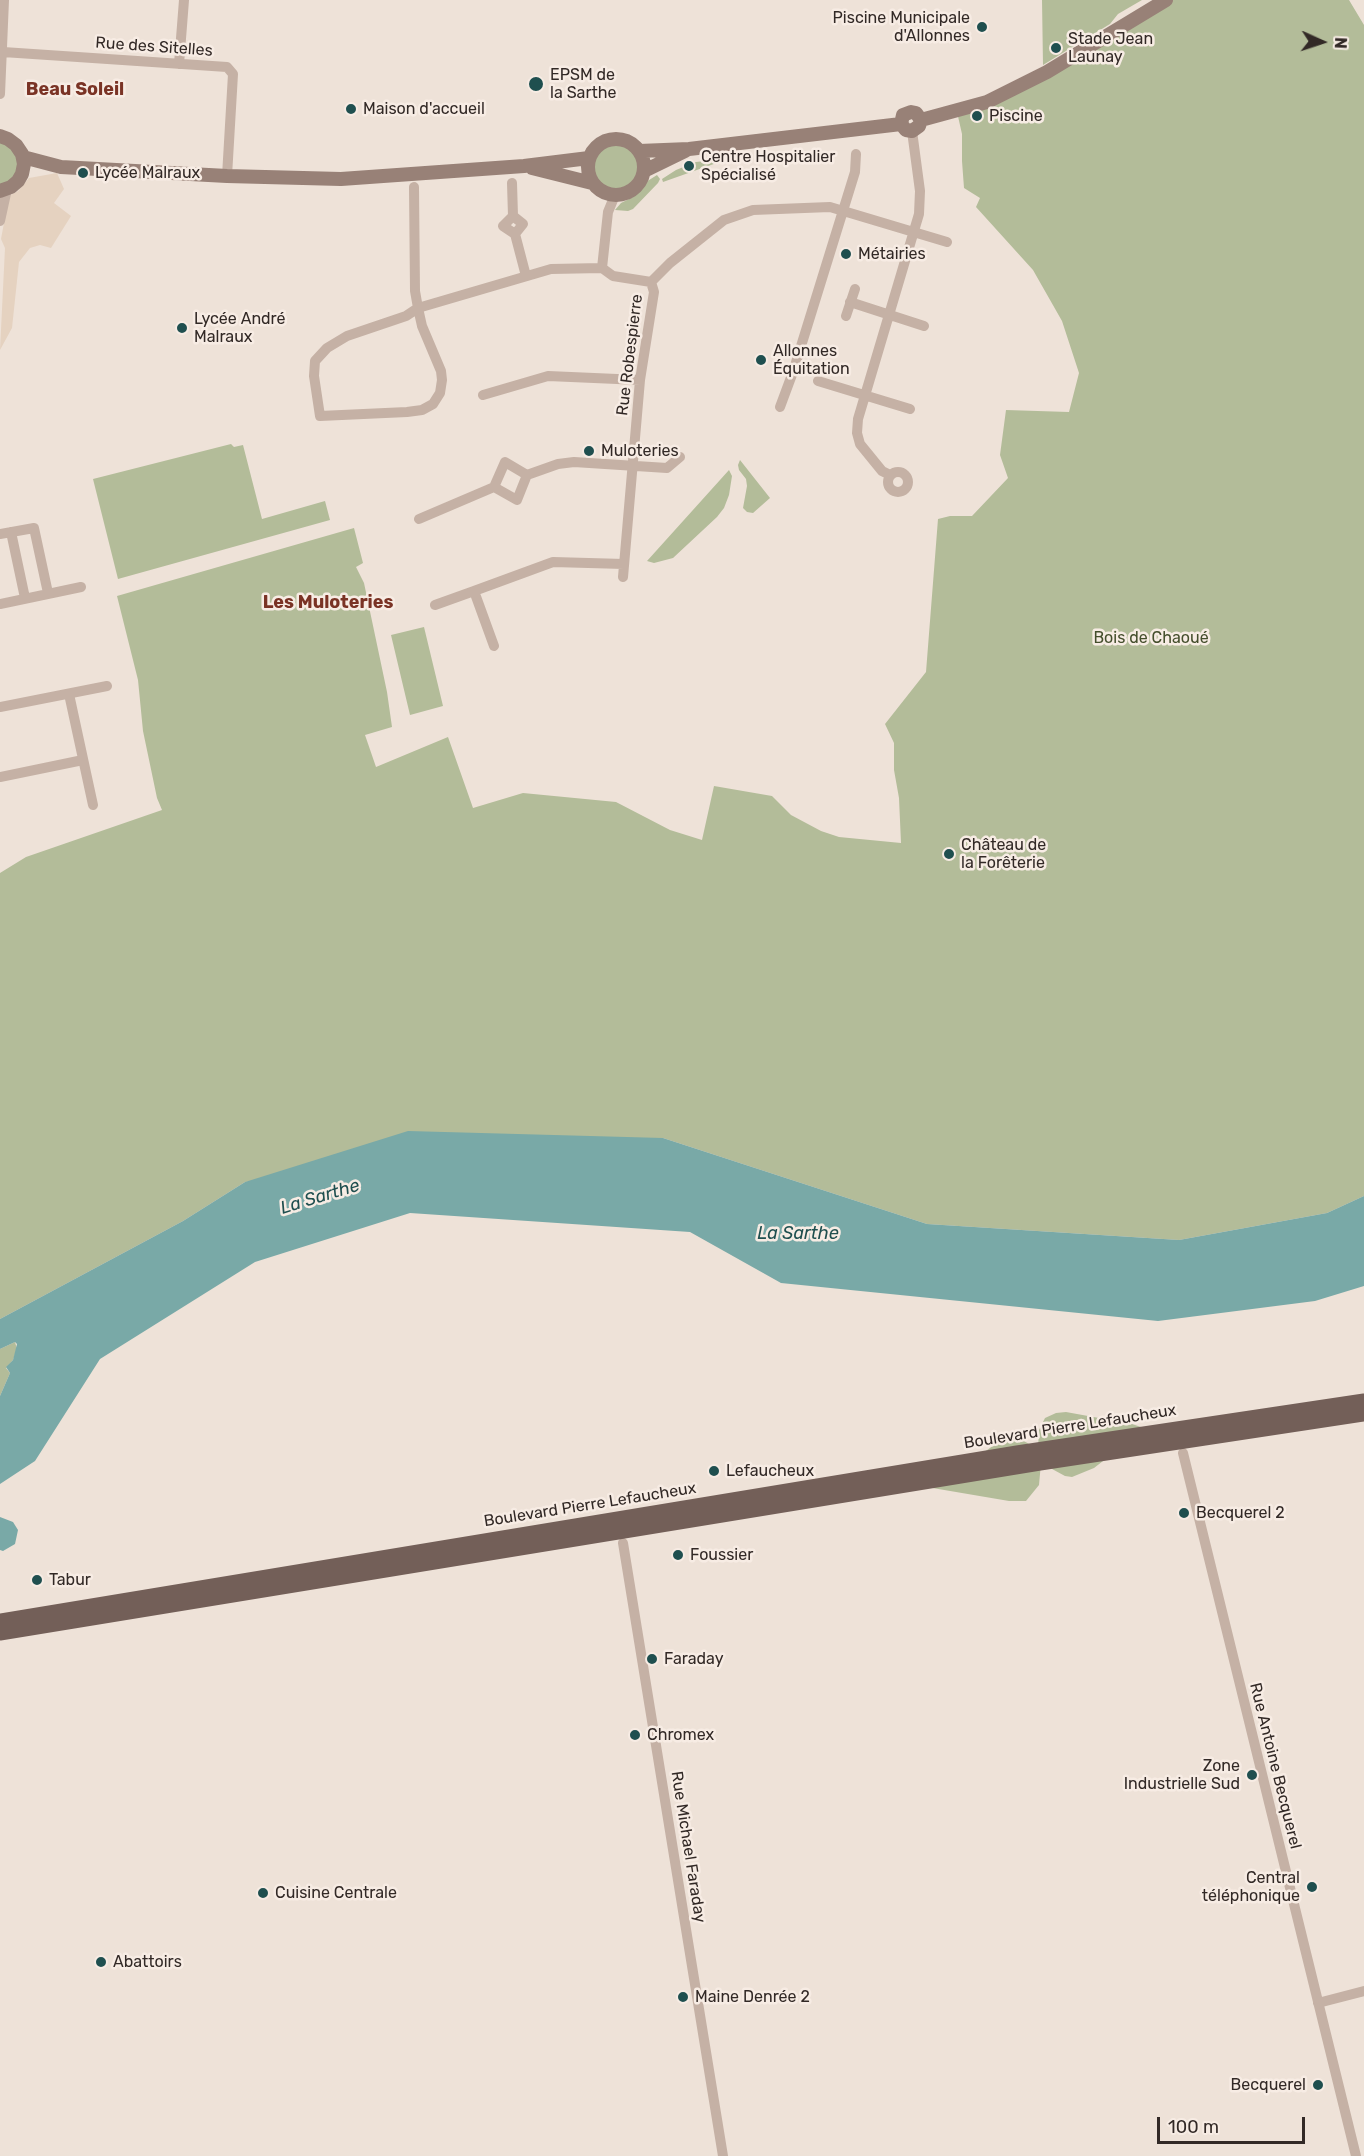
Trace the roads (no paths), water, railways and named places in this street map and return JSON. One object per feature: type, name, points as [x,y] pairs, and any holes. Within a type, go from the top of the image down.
[{"type":"main road","name":"Boulevard Pierre Lefaucheux","points":[[0,1634],[1364,1401]]},
{"type":"main road","name":"Boulevard Pierre Lefaucheux","points":[[0,1621],[1039,1456],[1364,1414]]},
{"type":"street","points":[[0,94],[4,0]]},
{"type":"street","points":[[180,64],[184,0]]},
{"type":"street","points":[[639,151],[689,149],[911,125],[965,110],[987,102],[1047,72],[1166,0]]},
{"type":"street","name":"Rue des Sitelles","points":[[3,52],[227,67],[233,74],[227,176]]},
{"type":"street","points":[[890,475],[882,471],[860,444],[858,419],[921,202],[911,125]]},
{"type":"street","points":[[0,136],[14,142],[23,157],[22,174],[18,182],[4,190],[0,221]]},
{"type":"street","points":[[524,166],[592,183],[604,193],[615,195],[632,190],[639,183],[644,171],[644,163],[639,151],[628,141],[613,138],[596,146],[589,158],[588,171],[592,183]]},
{"type":"street","points":[[644,171],[689,149]]},
{"type":"street","points":[[780,406],[790,382],[855,172],[856,154]]},
{"type":"street","points":[[23,157],[61,167],[227,176],[341,179],[524,166],[589,158]]},
{"type":"street","points":[[22,174],[61,167]]},
{"type":"street","points":[[512,183],[513,216],[523,224],[514,234],[526,276]]},
{"type":"street","points":[[414,187],[418,308],[422,326],[441,371],[440,393],[433,404],[422,410],[320,416],[314,376],[315,361],[327,348],[347,336],[406,316],[418,308],[551,269],[602,268],[613,276],[651,282]]},
{"type":"street","points":[[602,268],[608,212],[615,195]]},
{"type":"street","name":"Rue Robespierre","points":[[623,577],[640,381],[654,292],[651,282],[695,242],[732,216],[753,210],[830,207],[947,242]]},
{"type":"street","points":[[846,316],[855,289]]},
{"type":"street","points":[[850,302],[924,326]]},
{"type":"street","points":[[483,395],[548,376],[640,381]]},
{"type":"street","points":[[818,381],[910,409]]},
{"type":"street","points":[[494,487],[517,500],[528,475],[558,464],[574,462],[667,468],[680,457]]},
{"type":"street","points":[[419,519],[494,487],[505,462],[528,475]]},
{"type":"street","points":[[25,598],[5,533],[34,528],[48,593]]},
{"type":"street","points":[[435,605],[553,562],[624,564]]},
{"type":"street","points":[[0,603],[81,587]]},
{"type":"street","points":[[474,591],[494,646]]},
{"type":"street","points":[[0,707],[107,686]]},
{"type":"street","points":[[69,694],[93,805]]},
{"type":"street","points":[[0,777],[83,760]]},
{"type":"street","name":"Rue Antoine Becquerel","points":[[1183,1453],[1356,2156]]},
{"type":"street","name":"Rue Michael Faraday","points":[[623,1543],[723,2156]]},
{"type":"street","points":[[1318,2002],[1364,1991]]},
{"type":"water","name":"La Sarthe","points":[[408,1131],[663,1138],[927,1224],[1179,1240],[1327,1213],[1364,1196],[1364,1286],[1315,1301],[1158,1321],[781,1283],[690,1232],[410,1213],[255,1262],[100,1359],[35,1461],[0,1484],[0,1396],[10,1373],[6,1367],[13,1360],[17,1344],[15,1342],[0,1349],[0,1319],[183,1221],[245,1182]]},
{"type":"water","points":[[0,1517],[13,1522],[18,1530],[15,1544],[3,1551],[0,1550]]},
{"type":"place","name":"Piscine Municipale d'Allonnes","points":[[982,27]]},
{"type":"place","name":"Stade Jean Launay","points":[[1056,48]]},
{"type":"place","name":"EPSM de la Sarthe","points":[[536,84]]},
{"type":"place","name":"Maison d'accueil","points":[[351,109]]},
{"type":"place","name":"Piscine","points":[[977,116]]},
{"type":"place","name":"Centre Hospitalier Spécialisé","points":[[689,166]]},
{"type":"place","name":"Lycée Malraux","points":[[83,173]]},
{"type":"place","name":"Métairies","points":[[846,254]]},
{"type":"place","name":"Lycée André Malraux","points":[[182,328]]},
{"type":"place","name":"Allonnes Équitation","points":[[761,360]]},
{"type":"place","name":"Muloteries","points":[[589,451]]},
{"type":"place","name":"Château de la Forêterie","points":[[949,854]]},
{"type":"place","name":"Lefaucheux","points":[[714,1471]]},
{"type":"place","name":"Becquerel 2","points":[[1184,1513]]},
{"type":"place","name":"Foussier","points":[[678,1555]]},
{"type":"place","name":"Tabur","points":[[37,1580]]},
{"type":"place","name":"Faraday","points":[[652,1659]]},
{"type":"place","name":"Chromex","points":[[635,1735]]},
{"type":"place","name":"Zone Industrielle Sud","points":[[1252,1775]]},
{"type":"place","name":"Central téléphonique","points":[[1312,1887]]},
{"type":"place","name":"Cuisine Centrale","points":[[263,1893]]},
{"type":"place","name":"Abattoirs","points":[[101,1962]]},
{"type":"place","name":"Maine Denrée 2","points":[[683,1997]]},
{"type":"place","name":"Becquerel","points":[[1318,2085]]},
{"type":"district","name":"Beau Soleil","points":[[75,90]]},
{"type":"district","name":"Les Muloteries","points":[[328,603]]},
{"type":"park label","name":"Bois de Chaoué","points":[[1151,638]]}]
